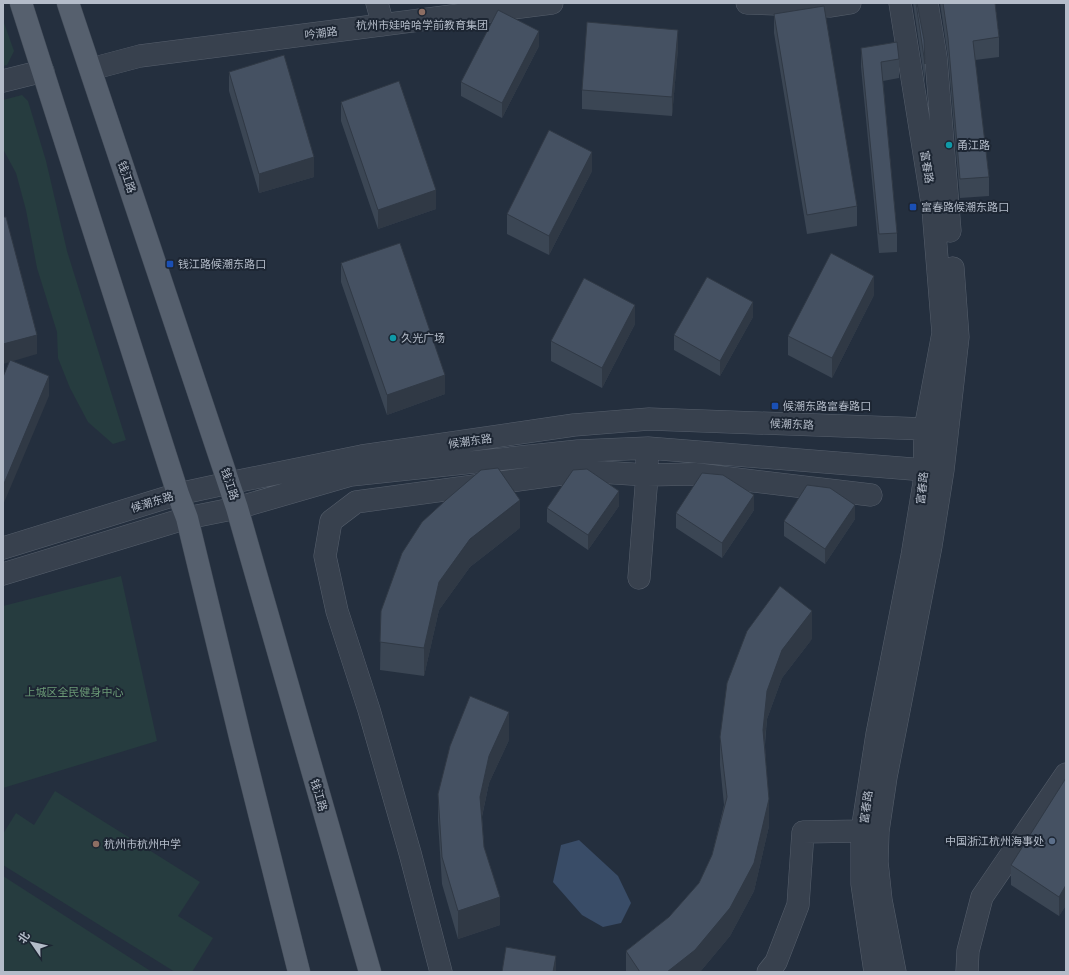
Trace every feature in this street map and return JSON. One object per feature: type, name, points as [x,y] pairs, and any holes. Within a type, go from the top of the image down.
[{"type":"main road","points":[[21,3],[178,494],[187,518],[299,972]]},
{"type":"main road","name":"钱江路","points":[[68,3],[237,508],[370,972]]},
{"type":"street","points":[[377,3],[383,25]]},
{"type":"street","name":"吟潮路","points":[[90,69],[140,56],[552,3]]},
{"type":"street","points":[[747,3],[831,6],[850,3]]},
{"type":"street","name":"富春路","points":[[896,972],[881,900],[878,862],[878,831],[886,777],[930,546],[934,470],[925,429],[942,333],[933,209],[900,3]]},
{"type":"street","name":"富春路","points":[[875,972],[862,884],[862,831],[877,734],[912,556],[924,483],[934,470],[947,434],[958,336],[936,58],[926,3]]},
{"type":"street","points":[[3,81],[43,71]]},
{"type":"street","points":[[639,578],[647,475],[649,419]]},
{"type":"street","name":"候潮东路","points":[[3,548],[178,494],[229,483],[370,455],[574,425],[649,419],[925,429],[947,434]]},
{"type":"street","name":"候潮东路","points":[[3,574],[187,518],[237,508],[351,475],[578,451],[648,448],[934,470]]},
{"type":"street","points":[[441,972],[408,845],[369,710],[337,611],[325,556],[331,521],[356,502],[584,471],[647,475],[695,474],[871,495]]},
{"type":"street","points":[[967,972],[968,951],[982,897],[1066,774]]},
{"type":"street","points":[[768,972],[776,962],[798,905],[803,832],[862,831]]},
{"type":"green space","points":[[3,20],[14,51],[7,65],[3,66]]},
{"type":"green space","points":[[22,95],[28,101],[46,161],[67,251],[126,440],[113,444],[88,422],[70,388],[58,358],[57,332],[37,268],[26,210],[16,173],[3,149],[3,100]]},
{"type":"green space","name":"上城区全民健身中心","points":[[121,576],[157,741],[3,788],[3,606]]},
{"type":"green space","points":[[55,791],[200,882],[178,916],[213,938],[192,972],[175,972],[3,865],[3,834],[16,813],[34,825]]},
{"type":"green space","points":[[3,876],[152,972],[3,972]]},
{"type":"water","points":[[579,840],[618,876],[631,903],[621,923],[603,927],[582,915],[553,882],[561,845]]},
{"type":"building","points":[[916,3],[924,40],[925,64]]},
{"type":"building","points":[[943,3],[995,3],[999,37],[973,41],[989,177],[960,179],[948,38]]},
{"type":"building","points":[[824,6],[857,206],[807,215],[774,14]]},
{"type":"building","points":[[498,10],[539,31],[502,103],[461,82]]},
{"type":"building","points":[[587,22],[678,30],[672,97],[582,90]]},
{"type":"building","points":[[897,42],[899,59],[881,62],[897,233],[879,234],[861,48]]},
{"type":"building","points":[[284,55],[314,157],[259,174],[229,72]]},
{"type":"building","points":[[399,81],[436,190],[378,210],[341,102]]},
{"type":"building","points":[[549,130],[592,152],[549,236],[507,214]]},
{"type":"building","points":[[3,217],[6,217],[37,335],[3,344]]},
{"type":"building","name":"久光广场","points":[[400,243],[445,375],[387,395],[341,263]]},
{"type":"building","points":[[831,253],[874,276],[832,358],[788,336]]},
{"type":"building","points":[[707,277],[753,302],[720,361],[674,335]]},
{"type":"building","points":[[584,278],[635,305],[602,368],[551,341]]},
{"type":"building","points":[[10,360],[49,376],[3,486],[3,377]]},
{"type":"building","points":[[498,468],[520,500],[470,539],[439,582],[424,648],[380,642],[381,611],[402,553],[422,522],[481,470]]},
{"type":"building","points":[[587,469],[619,491],[588,535],[547,508],[573,470]]},
{"type":"building","points":[[702,473],[723,475],[754,495],[722,543],[676,513]]},
{"type":"building","points":[[807,485],[830,488],[855,505],[825,549],[784,521]]},
{"type":"building","points":[[780,586],[812,611],[782,650],[767,691],[763,730],[769,799],[754,863],[730,908],[695,950],[667,972],[640,972],[626,951],[669,917],[699,883],[712,855],[727,797],[720,737],[727,683],[747,631]]},
{"type":"building","points":[[470,696],[509,712],[489,756],[480,797],[484,847],[500,897],[458,911],[442,857],[438,794],[450,746]]},
{"type":"building","name":"中国浙江杭州海事处","points":[[1066,778],[1066,885],[1059,897],[1011,865]]},
{"type":"building","points":[[506,947],[556,956],[553,972],[502,972]]},
{"type":"place","name":"杭州市娃哈哈学前教育集团","points":[[422,12]]},
{"type":"place","name":"甬江路","points":[[949,145]]},
{"type":"place","name":"富春路候潮东路口","points":[[913,207]]},
{"type":"place","name":"钱江路候潮东路口","points":[[170,264]]},
{"type":"place","name":"久光广场","points":[[393,338]]},
{"type":"place","name":"候潮东路富春路口","points":[[775,406]]},
{"type":"place","name":"中国浙江杭州海事处","points":[[1052,841]]},
{"type":"place","name":"杭州市杭州中学","points":[[96,844]]}]
